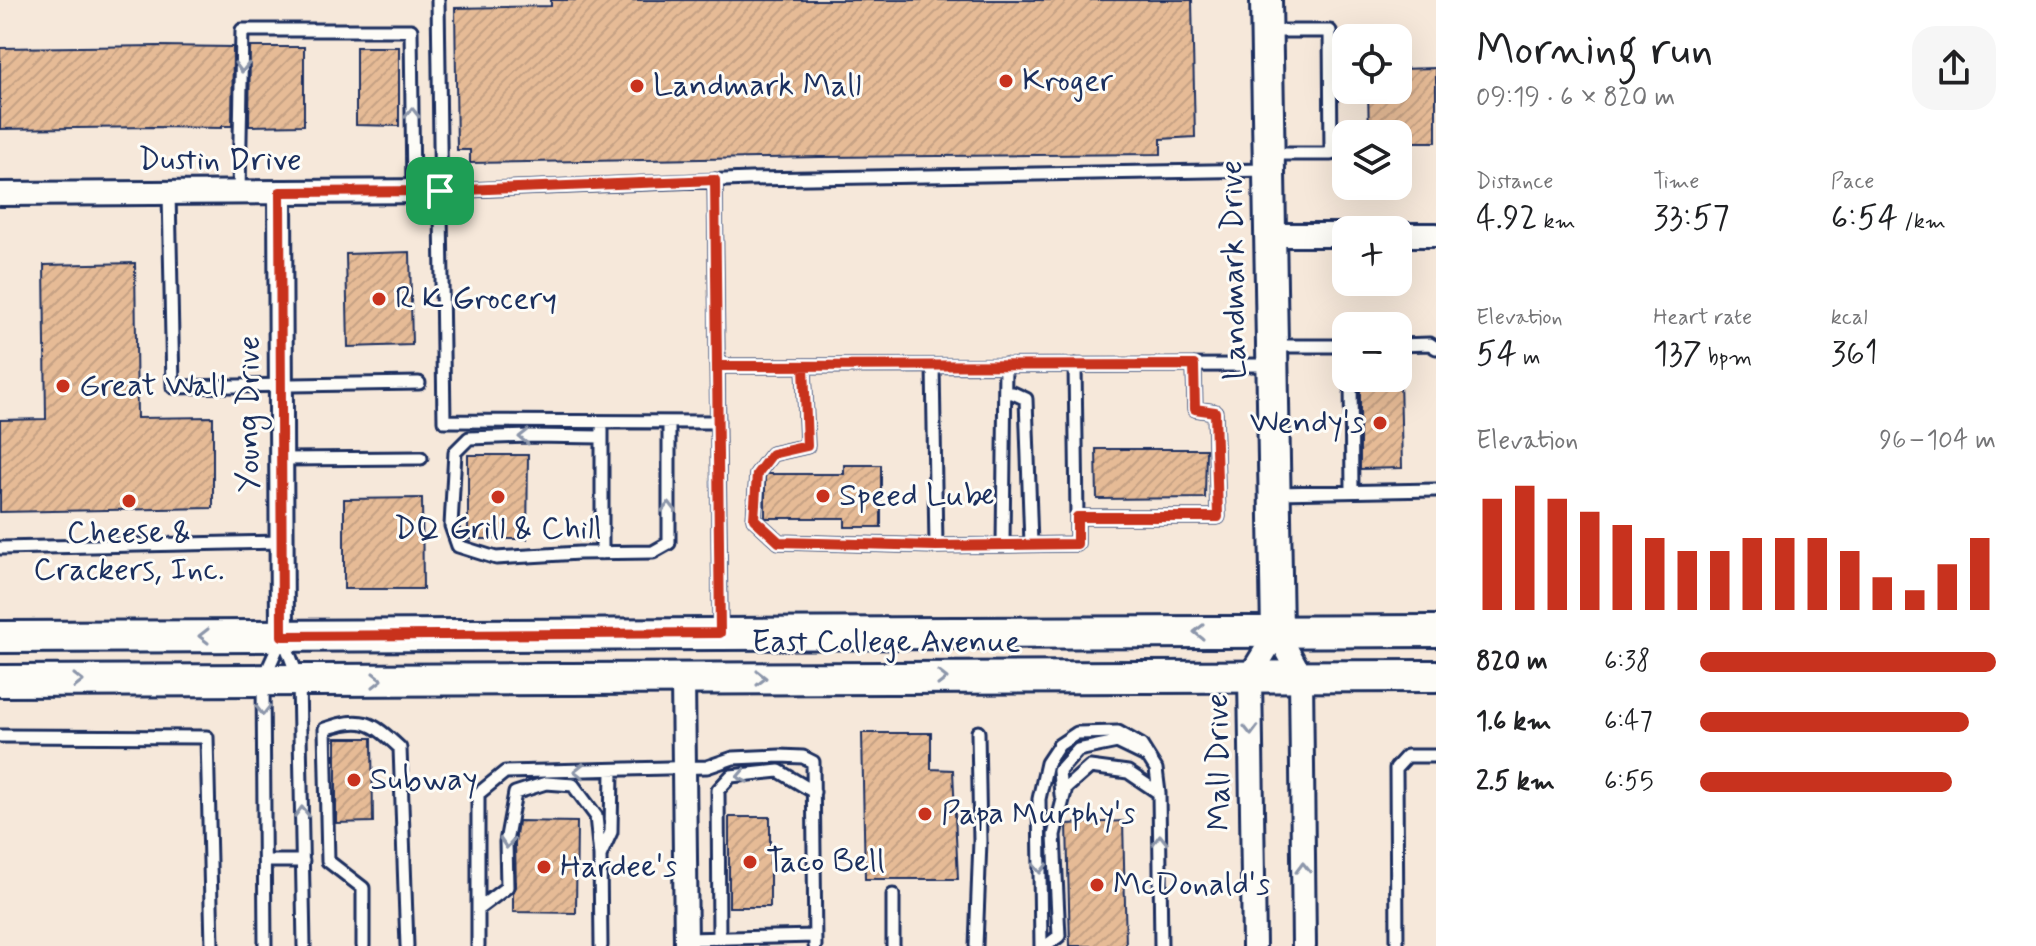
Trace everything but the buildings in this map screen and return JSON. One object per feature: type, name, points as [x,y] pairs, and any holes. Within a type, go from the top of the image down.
[{"type":"main road","name":"Landmark Drive","points":[[1266,0],[1277,632]]},
{"type":"main road","name":"East College Avenue","points":[[0,637],[282,636],[720,627],[1436,631]]},
{"type":"main road","points":[[467,680],[532,665],[696,658],[709,648],[720,627]]},
{"type":"main road","name":"East College Avenue","points":[[0,681],[1436,676]]},
{"type":"street","name":"Dustin Drive","points":[[0,194],[440,191]]},
{"type":"street","name":"Young Drive","points":[[280,192],[282,636]]},
{"type":"street","points":[[1270,235],[1332,235]]},
{"type":"street","points":[[1412,235],[1436,235]]},
{"type":"street","name":"Mall Drive","points":[[1254,946],[1250,676],[1277,632]]},
{"type":"street","name":"Landmark Drive","points":[[1277,632],[1301,676]]},
{"type":"street","points":[[1301,676],[1304,946]]},
{"type":"street","points":[[683,679],[686,942]]},
{"type":"lane","points":[[438,0],[444,421],[718,422]]},
{"type":"lane","points":[[239,192],[242,30],[411,30],[413,191]]},
{"type":"lane","points":[[440,191],[1268,162],[1331,154],[1330,31],[1266,31]]},
{"type":"lane","points":[[715,180],[720,627]]},
{"type":"lane","points":[[169,193],[173,387],[419,383]]},
{"type":"lane","points":[[1412,345],[1430,344],[1436,348]]},
{"type":"lane","points":[[717,366],[1194,365],[1332,348]]},
{"type":"lane","points":[[1003,544],[1005,365]]},
{"type":"lane","points":[[804,366],[807,446],[772,454],[757,474],[754,519],[779,542],[936,546],[1077,544],[1075,365]]},
{"type":"lane","points":[[1077,517],[1218,517],[1215,412],[1195,409],[1194,365]]},
{"type":"lane","points":[[933,366],[936,546]]},
{"type":"lane","points":[[1351,392],[1352,491]]},
{"type":"lane","points":[[1005,393],[1026,399],[1031,544]]},
{"type":"lane","points":[[602,422],[602,553]]},
{"type":"lane","points":[[602,437],[469,438],[455,452],[451,526],[458,546],[496,558],[653,552],[669,543],[669,422]]},
{"type":"lane","points":[[281,459],[421,458]]},
{"type":"lane","points":[[1275,493],[1436,490]]},
{"type":"lane","points":[[0,548],[282,542]]},
{"type":"lane","points":[[282,636],[299,680],[304,946]]},
{"type":"lane","points":[[265,946],[263,680],[282,636]]},
{"type":"lane","points":[[363,946],[363,888],[328,861],[325,729],[347,721],[366,722],[384,732],[400,748],[407,946]]},
{"type":"lane","points":[[976,946],[980,841],[978,732]]},
{"type":"lane","points":[[1043,946],[1039,799],[1047,763],[1059,745],[1077,733],[1118,732],[1141,745],[1156,769],[1161,946]]},
{"type":"lane","points":[[0,736],[207,737],[212,946]]},
{"type":"lane","points":[[1062,806],[1059,771],[1078,750],[1117,742],[1149,757]]},
{"type":"lane","points":[[1397,946],[1396,768],[1407,756],[1436,756]]},
{"type":"lane","points":[[478,946],[478,794],[505,772],[707,767],[733,758],[803,757],[813,762],[815,941],[719,938],[686,942]]},
{"type":"lane","points":[[1043,946],[1059,936],[1054,835],[1066,788],[1090,767],[1128,772],[1159,793]]},
{"type":"lane","points":[[600,856],[611,832],[612,770]]},
{"type":"lane","points":[[719,938],[718,790],[731,776],[779,771],[814,792]]},
{"type":"lane","points":[[478,909],[507,887],[506,842],[515,793],[546,783],[573,785],[596,816],[600,856],[601,946]]},
{"type":"lane","points":[[265,861],[303,861]]},
{"type":"lane","points":[[893,895],[893,946]]},
{"type":"place","name":"Kroger","points":[[1006,81]]},
{"type":"place","name":"Landmark Mall","points":[[637,86]]},
{"type":"place","name":"R K Grocery","points":[[379,299]]},
{"type":"place","name":"Great Wall","points":[[63,386]]},
{"type":"place","name":"Wendy's","points":[[1380,423]]},
{"type":"place","name":"Speed Lube","points":[[823,496]]},
{"type":"place","name":"DQ Grill & Chill","points":[[498,497]]},
{"type":"place","name":"Cheese & Crackers, Inc.","points":[[129,501]]},
{"type":"place","name":"Subway","points":[[354,780]]},
{"type":"place","name":"Papa Murphy's","points":[[925,814]]},
{"type":"place","name":"Taco Bell","points":[[750,862]]},
{"type":"place","name":"Hardee's","points":[[544,867]]},
{"type":"place","name":"McDonald's","points":[[1097,885]]},
{"type":"route","points":[[440,191],[280,192],[282,636],[720,633],[717,366],[1194,365],[1195,409],[1215,412],[1218,517],[1077,517],[1077,544],[936,546],[779,542],[754,519],[757,474],[772,454],[807,446],[804,366],[717,366],[715,180],[440,191]]}]
